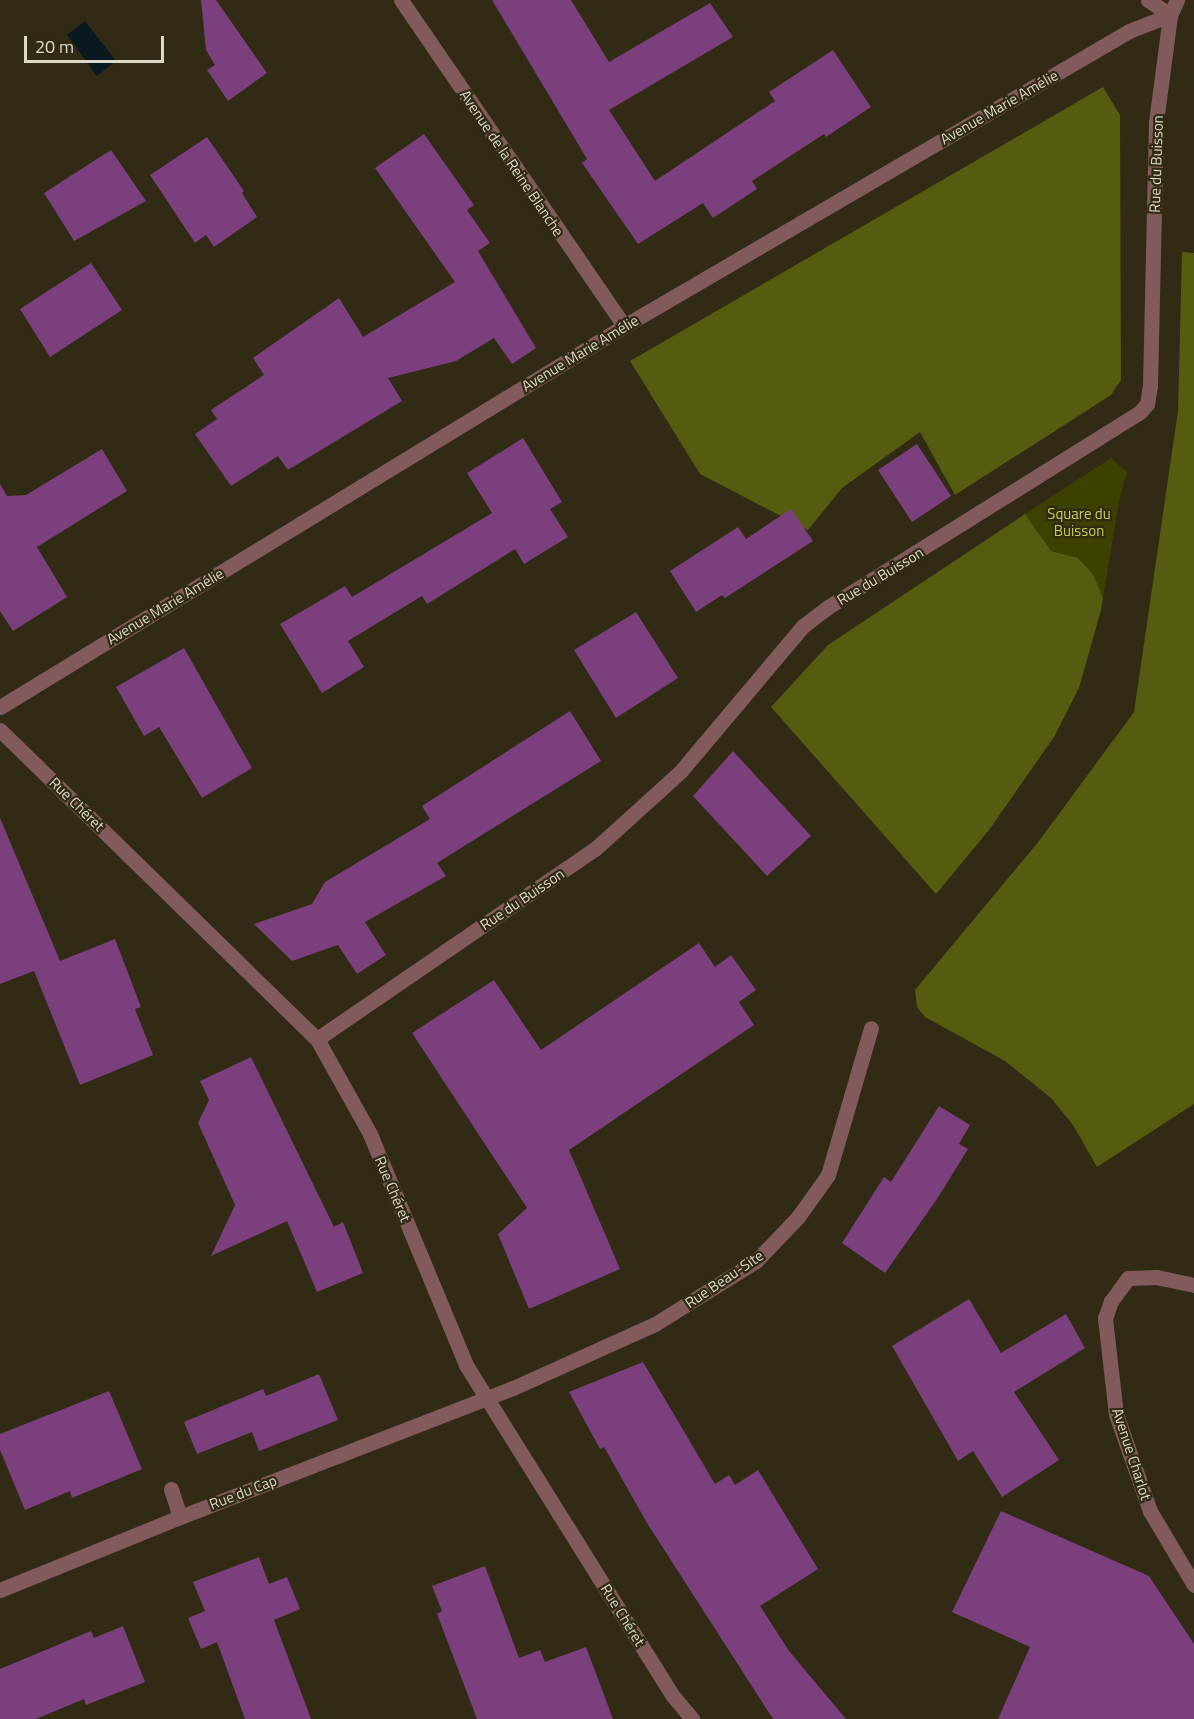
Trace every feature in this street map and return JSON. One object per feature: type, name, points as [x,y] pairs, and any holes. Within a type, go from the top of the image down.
[{"type":"street","name":"Avenue de la Reine Blanche","points":[[401,0],[624,326]]},
{"type":"street","points":[[1148,0],[1170,15],[1177,0]]},
{"type":"street","name":"Avenue Marie Amélie","points":[[0,707],[624,326],[1129,31],[1170,15]]},
{"type":"street","name":"Rue du Buisson","points":[[317,1039],[595,849],[680,772],[803,626],[820,613],[1140,412],[1147,404],[1150,386],[1156,122],[1170,15]]},
{"type":"street","name":"Rue Chéret","points":[[0,730],[317,1039],[370,1134],[466,1365],[674,1696],[692,1719]]},
{"type":"street","name":"Rue Beau-Site","points":[[487,1398],[655,1324],[756,1261],[798,1217],[828,1175],[871,1028]]},
{"type":"street","name":"Avenue Charlot","points":[[1194,1285],[1157,1277],[1128,1278],[1111,1301],[1106,1318],[1116,1414],[1150,1511],[1194,1585]]},
{"type":"street","name":"Rue du Cap","points":[[0,1590],[180,1517],[487,1398]]},
{"type":"street","points":[[171,1489],[180,1517]]},
{"type":"green space","points":[[1103,87],[1120,115],[1121,380],[1111,395],[955,495],[920,432],[842,488],[808,530],[700,474],[630,361]]},
{"type":"green space","points":[[1182,252],[1194,253],[1194,1104],[1097,1167],[1073,1125],[1051,1098],[1005,1061],[925,1017],[917,1007],[915,990],[1039,841],[1134,712],[1178,411]]},
{"type":"green space","name":"Square du Buisson","points":[[1111,458],[1127,472],[1119,501],[1103,598],[1093,574],[1078,558],[1051,551],[1025,514]]},
{"type":"green space","points":[[1025,514],[1051,551],[1078,558],[1093,574],[1103,598],[1101,610],[1079,688],[1054,737],[989,830],[936,894],[771,707],[828,645]]},
{"type":"shaded area","points":[[85,21],[116,61],[97,76],[67,35]]},
{"type":"building","points":[[201,0],[216,0],[267,73],[228,101],[207,70],[215,65],[206,50]]},
{"type":"building","points":[[492,0],[571,0],[609,62],[710,3],[733,37],[609,110],[655,181],[775,101],[769,92],[833,50],[871,107],[826,137],[824,134],[752,181],[757,189],[713,218],[703,203],[638,244],[582,163],[587,159]]},
{"type":"building","points":[[424,134],[474,205],[467,210],[490,243],[478,251],[536,348],[512,364],[494,338],[456,361],[388,378],[402,401],[288,470],[278,456],[231,486],[195,434],[217,419],[211,410],[264,375],[253,358],[339,298],[363,337],[455,282],[375,168]]},
{"type":"building","points":[[207,137],[244,191],[242,193],[257,217],[214,247],[206,235],[195,243],[150,175]]},
{"type":"building","points":[[111,150],[146,201],[74,241],[44,193]]},
{"type":"building","points":[[91,263],[122,310],[50,357],[20,309]]},
{"type":"building","points":[[523,438],[562,502],[550,509],[568,537],[524,564],[515,549],[427,604],[422,596],[348,641],[364,667],[322,693],[280,624],[345,586],[352,597],[492,513],[467,473]]},
{"type":"building","points":[[917,444],[951,496],[912,522],[878,470]]},
{"type":"building","points":[[102,449],[127,491],[37,547],[67,597],[13,631],[0,611],[0,484],[7,496],[26,495]]},
{"type":"building","points":[[791,509],[813,541],[725,598],[722,595],[696,612],[670,571],[738,527],[746,539]]},
{"type":"building","points":[[636,612],[678,678],[616,718],[574,650]]},
{"type":"building","points":[[184,648],[252,768],[202,798],[159,727],[144,736],[116,687]]},
{"type":"building","points":[[570,711],[601,761],[437,863],[446,876],[365,922],[386,955],[357,974],[338,945],[292,961],[254,924],[312,904],[325,882],[430,819],[422,806]]},
{"type":"building","points":[[733,751],[811,836],[767,876],[693,796]]},
{"type":"building","points":[[0,818],[60,961],[115,939],[141,1007],[135,1009],[153,1055],[80,1085],[34,971],[0,984]]},
{"type":"building","points":[[699,943],[715,967],[731,955],[756,990],[739,1002],[754,1025],[569,1150],[620,1269],[529,1309],[498,1234],[527,1208],[412,1033],[494,980],[541,1050]]},
{"type":"building","points":[[251,1057],[334,1227],[343,1222],[363,1273],[317,1292],[287,1221],[211,1256],[235,1205],[198,1123],[209,1100],[200,1081]]},
{"type":"building","points":[[939,1106],[970,1125],[959,1144],[968,1149],[937,1199],[885,1273],[842,1243],[884,1177],[891,1182]]},
{"type":"building","points":[[969,1299],[1001,1353],[1066,1314],[1085,1348],[1014,1392],[1059,1460],[1002,1497],[973,1451],[958,1461],[892,1346]]},
{"type":"building","points":[[643,1362],[715,1484],[729,1475],[735,1485],[758,1470],[818,1569],[760,1606],[789,1651],[846,1719],[773,1719],[647,1523],[604,1447],[600,1449],[569,1392]]},
{"type":"building","points":[[319,1374],[338,1420],[259,1451],[252,1432],[197,1454],[184,1422],[263,1389],[266,1396]]},
{"type":"building","points":[[109,1391],[142,1469],[72,1498],[70,1491],[25,1510],[0,1450],[0,1434]]},
{"type":"building","points":[[1001,1511],[1149,1576],[1194,1644],[1194,1719],[998,1719],[1030,1647],[952,1612]]},
{"type":"building","points":[[259,1557],[269,1584],[287,1577],[300,1609],[274,1620],[311,1719],[245,1719],[217,1642],[201,1649],[188,1618],[205,1611],[193,1582]]},
{"type":"building","points":[[485,1566],[519,1658],[540,1650],[545,1662],[586,1647],[613,1719],[477,1719],[437,1614],[442,1611],[432,1586]]},
{"type":"building","points":[[123,1626],[145,1682],[86,1705],[84,1699],[36,1719],[0,1719],[0,1669],[91,1631],[94,1638]]}]
